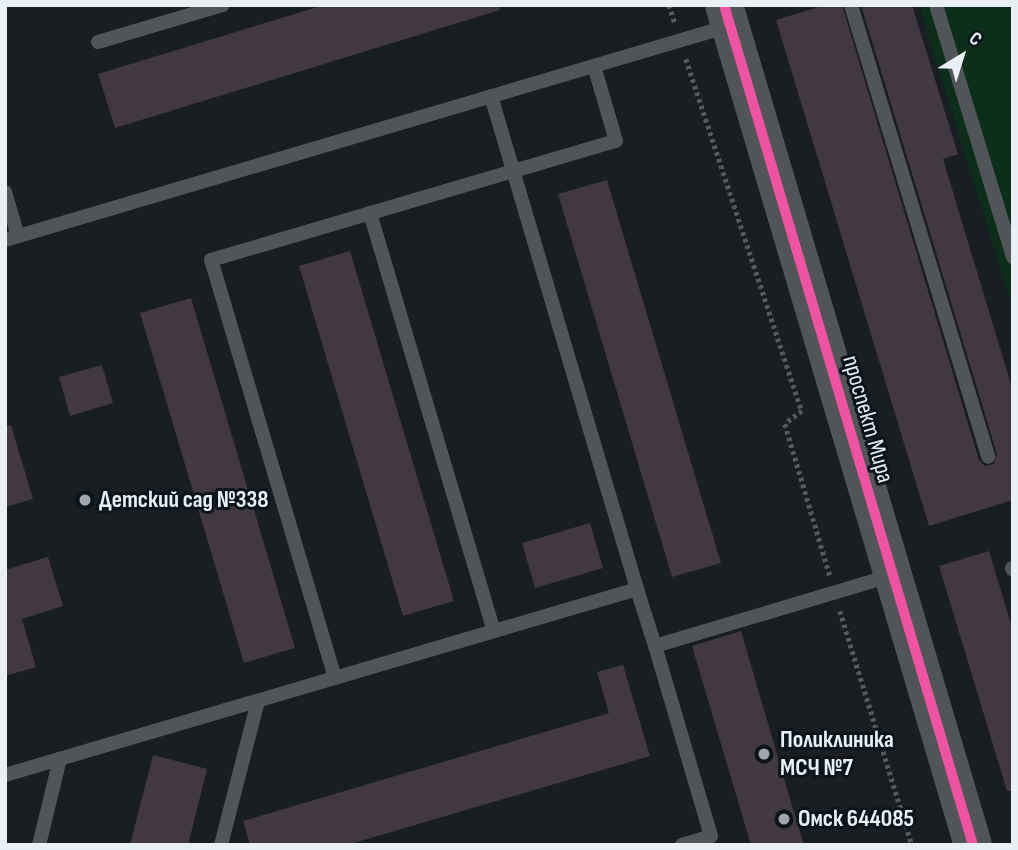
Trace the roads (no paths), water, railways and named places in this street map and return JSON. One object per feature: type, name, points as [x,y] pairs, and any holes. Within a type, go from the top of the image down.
[{"type":"street","name":"проспект Мира","points":[[729,13],[892,576],[974,845]]},
{"type":"lane","points":[[98,42],[223,5]]},
{"type":"lane","points":[[851,5],[988,457]]},
{"type":"lane","points":[[936,5],[1013,257]]},
{"type":"lane","points":[[5,192],[12,238],[680,40],[729,13]]},
{"type":"lane","points":[[335,678],[211,260],[616,141],[594,66]]},
{"type":"lane","points":[[492,96],[711,836],[682,845]]},
{"type":"lane","points":[[370,214],[494,631]]},
{"type":"lane","points":[[654,646],[892,576]]},
{"type":"lane","points":[[5,775],[637,589]]},
{"type":"lane","points":[[221,845],[258,701]]},
{"type":"lane","points":[[39,845],[60,759]]},
{"type":"place","name":"Детский сад №338","points":[[85,500]]},
{"type":"place","name":"Поликлиника МСЧ №7","points":[[764,754]]},
{"type":"place","name":"Омск 644085","points":[[784,819]]}]
